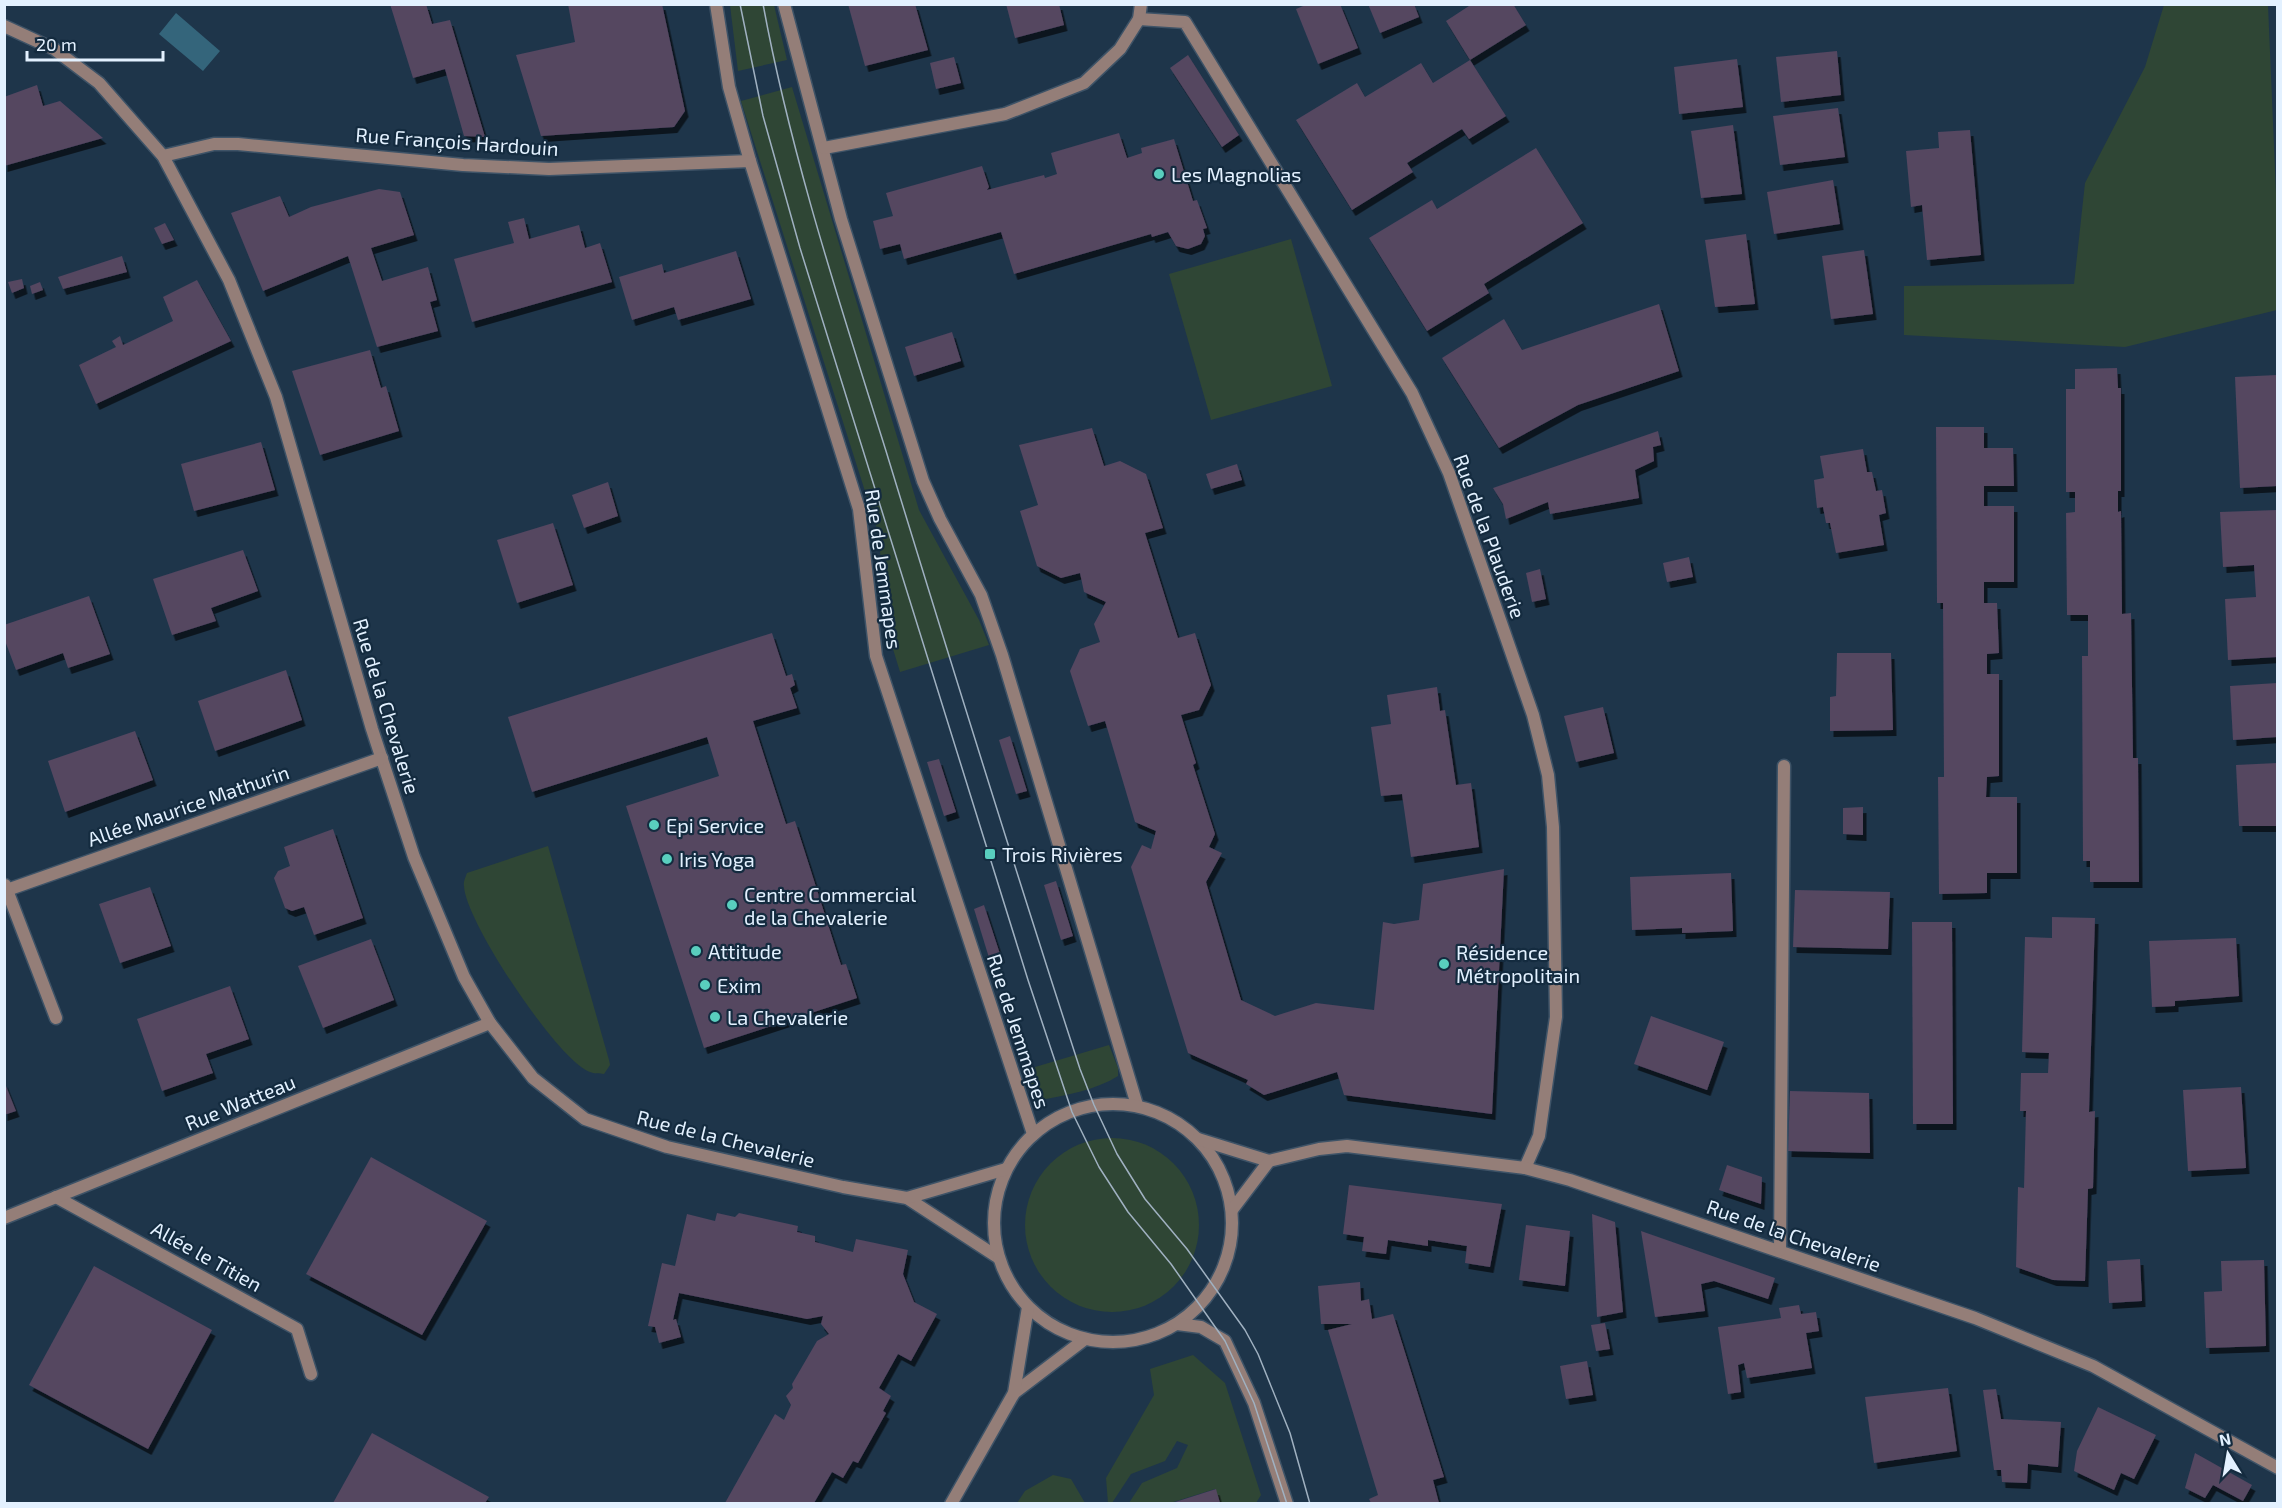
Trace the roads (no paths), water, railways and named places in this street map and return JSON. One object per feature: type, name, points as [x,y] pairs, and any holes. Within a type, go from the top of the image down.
[{"type":"street","name":"Rue de Jemmapes","points":[[716,4],[729,87],[859,508],[876,656],[1033,1134]]},
{"type":"street","points":[[784,4],[841,219],[923,481],[940,519],[981,595],[1002,655],[1137,1106]]},
{"type":"street","points":[[824,148],[1005,114],[1084,82],[1120,49],[1139,19],[1141,4]]},
{"type":"street","name":"Rue de la Plauderie","points":[[1139,19],[1185,22],[1412,393],[1449,473],[1533,715],[1548,775],[1553,827],[1556,1017],[1539,1136],[1525,1168]]},
{"type":"street","name":"Rue de la Chevalerie","points":[[4,26],[54,49],[99,83],[163,156],[229,280],[276,397],[382,758],[414,857],[464,977],[490,1023],[533,1078],[585,1119],[667,1147],[907,1198],[999,1258]]},
{"type":"street","name":"Rue François Hardouin","points":[[163,156],[214,144],[238,144],[463,165],[549,169],[750,161]]},
{"type":"street","name":"Allée Maurice Mathurin","points":[[56,1018],[6,886],[382,758]]},
{"type":"street","points":[[1780,1250],[1784,766]]},
{"type":"street","name":"Rue Watteau","points":[[4,1218],[490,1023]]},
{"type":"street","points":[[1100,1104],[1137,1106],[1170,1118],[1198,1139],[1221,1172],[1232,1210],[1231,1243],[1213,1288],[1200,1305],[1177,1324],[1138,1339],[1117,1342],[1085,1339],[1054,1327],[1029,1307],[1010,1284],[999,1258],[994,1227],[995,1208],[1006,1169],[1033,1134],[1064,1113],[1100,1104]]},
{"type":"street","points":[[1198,1139],[1269,1161],[1232,1210]]},
{"type":"street","name":"Rue de la Chevalerie","points":[[1269,1161],[1319,1149],[1347,1146],[1525,1168],[1570,1180],[1976,1318],[2093,1366],[2277,1468]]},
{"type":"street","name":"Rue de la Chevalerie","points":[[907,1198],[1006,1169]]},
{"type":"street","name":"Allée le Titien","points":[[56,1197],[297,1329],[311,1374]]},
{"type":"street","points":[[951,1503],[1014,1393],[1029,1307]]},
{"type":"street","points":[[1177,1324],[1201,1327],[1225,1341],[1254,1403],[1287,1503]]},
{"type":"street","points":[[1014,1393],[1085,1339]]},
{"type":"water","points":[[176,13],[220,51],[203,71],[159,34]]},
{"type":"tram line","points":[[740,4],[763,116],[800,248],[1028,980],[1072,1112],[1099,1167],[1128,1212],[1171,1264],[1225,1341],[1254,1403],[1287,1504]]},
{"type":"tram line","points":[[763,4],[774,61],[802,173],[834,285],[981,760],[1080,1069],[1117,1154],[1145,1199],[1187,1249],[1245,1330],[1258,1354],[1290,1433],[1310,1504]]},
{"type":"place","name":"Les Magnolias","points":[[1159,174]]},
{"type":"place","name":"Epi Service","points":[[654,825]]},
{"type":"place","name":"Trois Rivières","points":[[990,854]]},
{"type":"place","name":"Iris Yoga","points":[[667,859]]},
{"type":"place","name":"Centre Commercial de la Chevalerie","points":[[732,905]]},
{"type":"place","name":"Attitude","points":[[696,951]]},
{"type":"place","name":"Résidence Métropolitain","points":[[1444,964]]},
{"type":"place","name":"Exim","points":[[705,985]]},
{"type":"place","name":"La Chevalerie","points":[[715,1017]]}]
